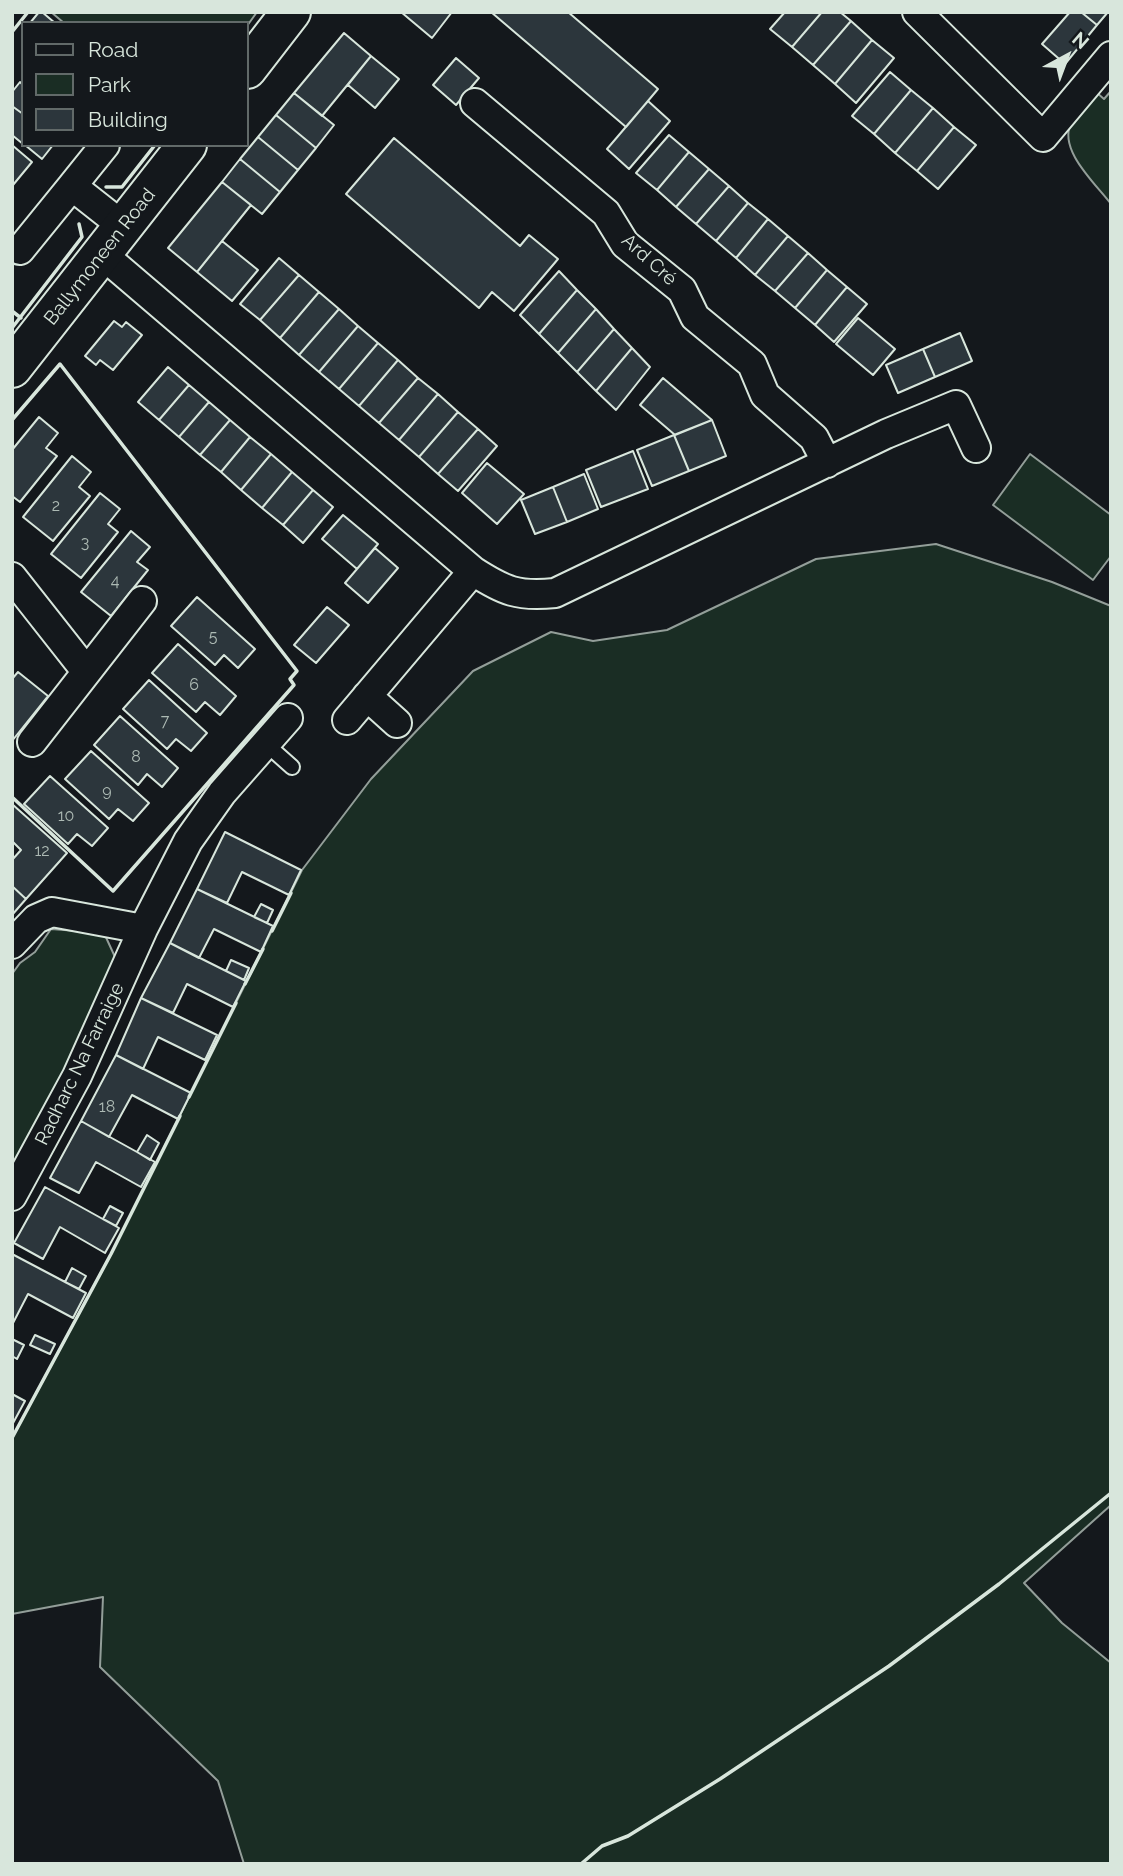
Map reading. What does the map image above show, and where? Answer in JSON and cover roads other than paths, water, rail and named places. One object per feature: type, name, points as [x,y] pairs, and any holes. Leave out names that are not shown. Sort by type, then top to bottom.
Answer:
[{"type":"street","points":[[248,68],[291,12]]},
{"type":"street","points":[[918,12],[1044,137],[1111,56]]},
{"type":"street","name":"Ard Cré","points":[[475,103],[606,213],[625,244],[682,290],[695,317],[752,364],[765,395],[814,438],[827,463]]},
{"type":"street","points":[[20,250],[103,147]]},
{"type":"street","name":"Ballymoneen Road","points":[[12,368],[185,147]]},
{"type":"street","points":[[72,186],[114,241],[473,571],[509,592],[528,596],[555,593],[886,434],[956,405],[976,448]]},
{"type":"street","points":[[347,720],[473,571]]},
{"type":"street","points":[[12,577],[86,671]]},
{"type":"street","points":[[32,742],[142,601]]},
{"type":"street","points":[[367,696],[397,723]]},
{"type":"street","name":"Radharc Na Farraige","points":[[12,1196],[77,1076],[143,929],[197,827],[288,718]]},
{"type":"street","points":[[12,944],[36,919],[52,912],[143,929]]},
{"type":"lane","points":[[265,743],[292,766]]}]
